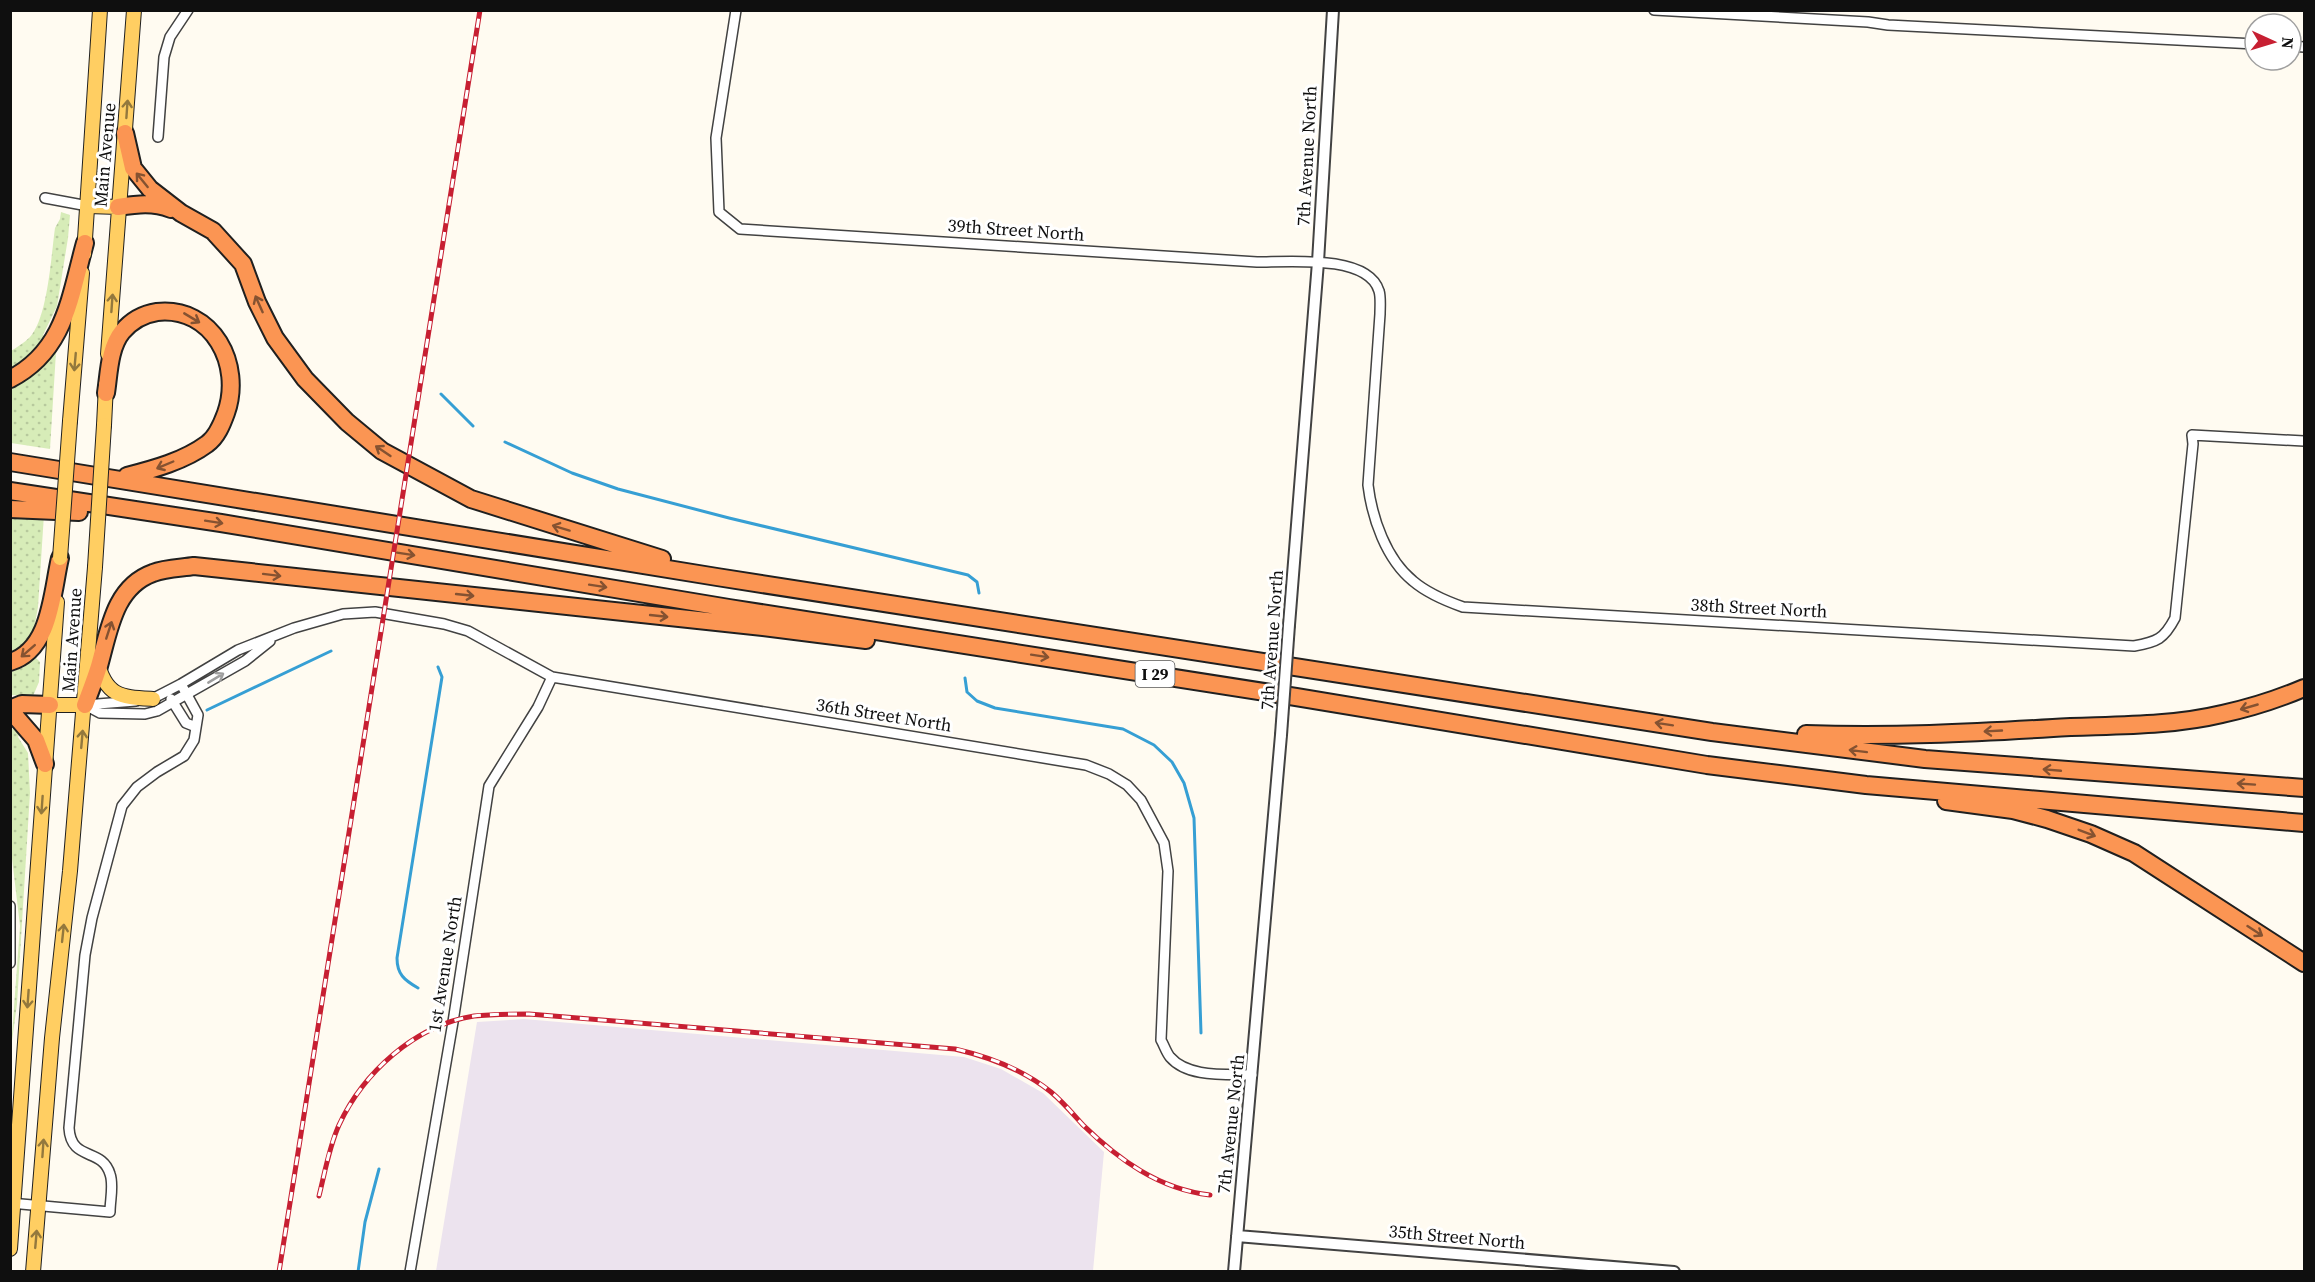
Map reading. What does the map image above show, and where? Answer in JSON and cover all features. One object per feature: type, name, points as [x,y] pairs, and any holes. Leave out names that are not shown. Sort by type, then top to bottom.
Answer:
[{"type":"highway","points":[[125,133],[133,168],[150,189],[181,213]]},
{"type":"highway","points":[[118,207],[142,203],[158,204],[181,213],[213,231],[243,264],[257,302],[275,338],[305,379],[347,422],[382,451],[471,499],[717,577]]},
{"type":"highway","points":[[10,379],[34,363],[57,336],[69,303],[85,243]]},
{"type":"highway","points":[[106,393],[112,351],[121,333],[135,320],[152,313],[169,311],[186,313],[213,334],[224,351],[230,367],[231,401],[217,434],[208,443],[159,468],[118,478]]},
{"type":"highway","name":"I 29","points":[[10,462],[717,577],[1712,732],[1925,759],[2304,788]]},
{"type":"highway","name":"I 29","points":[[10,491],[1296,696],[1707,765],[1866,785],[2304,823]]},
{"type":"highway","points":[[10,509],[182,517]]},
{"type":"highway","points":[[10,663],[32,650],[39,639],[48,616],[60,558]]},
{"type":"highway","points":[[85,705],[121,597],[132,585],[153,573],[194,566],[763,627],[901,645],[1009,651]]},
{"type":"highway","points":[[1712,732],[1874,736],[2162,722],[2220,715],[2281,698],[2304,688]]},
{"type":"highway","points":[[45,764],[36,741],[10,709],[22,704],[50,705]]},
{"type":"highway","points":[[1866,785],[1932,799],[2013,810],[2091,834],[2134,853],[2304,963]]},
{"type":"main road","name":"Main Avenue","points":[[10,1249],[70,421],[88,206],[100,10]]},
{"type":"main road","name":"Main Avenue","points":[[33,1272],[52,1038],[85,705],[118,207],[134,10]]},
{"type":"main road","points":[[88,206],[118,207]]},
{"type":"main road","points":[[90,633],[99,668],[108,686],[120,697],[153,699]]},
{"type":"main road","points":[[50,705],[85,705]]},
{"type":"street","points":[[158,137],[164,57],[170,38],[188,10]]},
{"type":"street","name":"39th Street North","points":[[736,10],[716,138],[719,212],[740,229],[1257,262],[1317,262]]},
{"type":"street","name":"7th Avenue North","points":[[1234,1272],[1281,735],[1317,262],[1333,10]]},
{"type":"street","points":[[1654,10],[1868,22],[1888,26],[2243,43]]},
{"type":"street","points":[[45,198],[88,206]]},
{"type":"street","name":"38th Street North","points":[[1317,262],[1351,267],[1370,278],[1379,290],[1380,314],[1368,485],[1371,506],[1381,533],[1394,559],[1413,581],[1443,599],[1463,607],[2134,646],[2151,643],[2166,635],[2175,618],[2193,444],[2192,435],[2304,441]]},
{"type":"street","name":"36th Street North","points":[[85,705],[153,699],[238,650],[315,621],[343,614],[375,612],[444,624],[468,631],[552,677],[1076,763],[1109,774],[1128,785],[1141,800],[1164,843],[1168,872],[1161,1040],[1170,1056],[1183,1068],[1211,1073],[1252,1075]]},
{"type":"street","name":"36th Street North","points":[[85,705],[100,713],[145,714],[157,711],[245,661],[278,635]]},
{"type":"street","name":"1st Avenue North","points":[[410,1272],[453,1022],[489,786],[538,707],[552,677]]},
{"type":"street","points":[[12,1203],[110,1212],[112,1185],[110,1173],[105,1164],[96,1157],[77,1149],[69,1140],[85,955],[92,918],[122,806],[137,787],[184,756],[194,740],[198,715],[181,684]]},
{"type":"street","points":[[166,692],[186,723],[196,727]]},
{"type":"street","points":[[10,906],[10,963]]},
{"type":"street","name":"35th Street North","points":[[1237,1236],[1674,1272]]},
{"type":"shaded area","points":[[524,1019],[964,1057],[1001,1069],[1043,1093],[1104,1152],[1093,1271],[436,1271],[477,1022]]},
{"type":"green space","points":[[61,212],[70,215],[68,238],[57,306],[43,335],[47,338],[38,351],[11,370],[11,351],[30,337],[41,315],[48,286],[55,228]]},
{"type":"green space","points":[[54,351],[56,352],[50,449],[11,443],[10,384]]},
{"type":"green space","points":[[11,513],[44,514],[38,607],[34,629],[23,644],[26,648],[11,657]]},
{"type":"green space","points":[[36,658],[40,662],[39,682],[33,696],[11,695],[11,672],[24,667]]},
{"type":"green space","points":[[11,728],[20,733],[18,737],[28,753],[30,793],[17,1004],[11,1048],[20,926],[11,850]]},
{"type":"waterway","points":[[441,394],[473,426]]},
{"type":"waterway","points":[[505,442],[572,473],[618,489],[968,575],[977,582],[979,593]]},
{"type":"waterway","points":[[207,710],[331,651]]},
{"type":"waterway","points":[[418,988],[402,976],[397,958],[442,677],[438,667]]},
{"type":"waterway","points":[[965,678],[967,692],[977,701],[995,708],[1123,729],[1154,745],[1172,762],[1184,783],[1194,818],[1201,1033]]},
{"type":"waterway","points":[[358,1272],[365,1222],[379,1169]]},
{"type":"railway","points":[[279,1272],[480,10]]},
{"type":"railway","points":[[319,1196],[339,1125],[362,1087],[377,1070],[393,1054],[431,1030],[452,1021],[495,1014],[529,1014],[955,1049],[968,1052],[1005,1065],[1040,1084],[1060,1100],[1097,1138],[1141,1171],[1191,1192],[1210,1195]]}]
